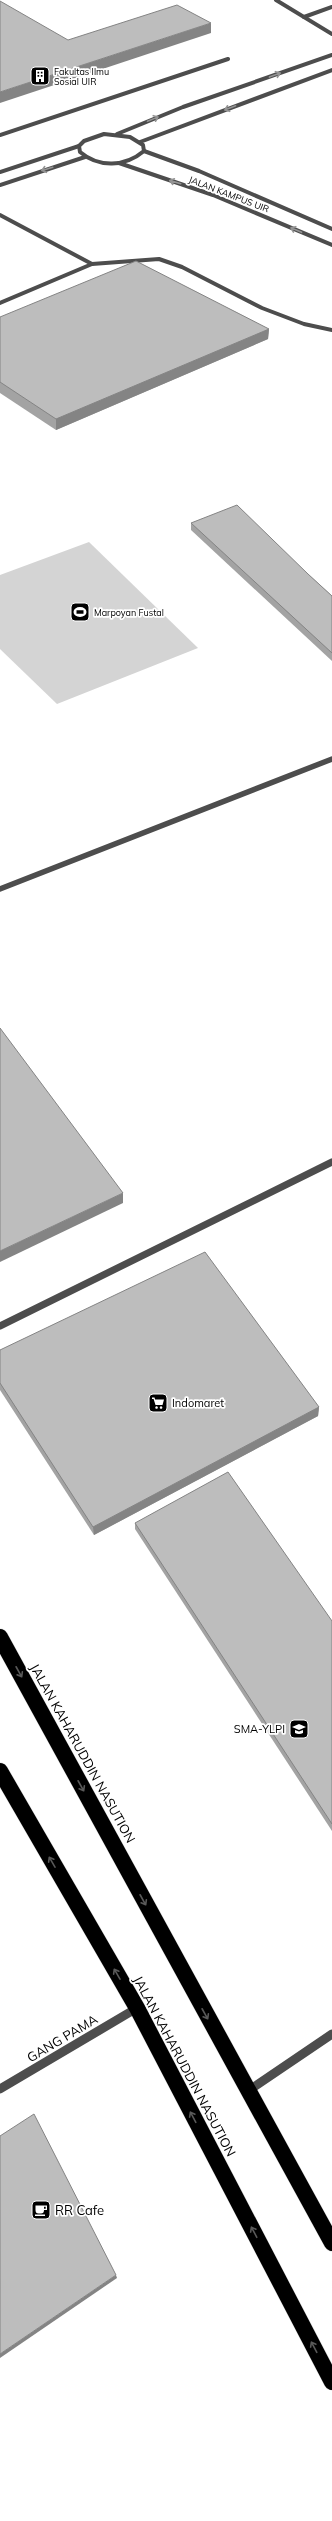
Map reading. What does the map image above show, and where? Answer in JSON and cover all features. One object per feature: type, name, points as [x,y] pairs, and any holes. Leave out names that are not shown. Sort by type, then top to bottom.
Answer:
[{"type":"highway","name":"JALAN KAHARUDDIN NASUTION","points":[[0,1637],[247,2091],[332,2243]]},
{"type":"highway","name":"JALAN KAHARUDDIN NASUTION","points":[[0,1771],[137,2008],[332,2382]]},
{"type":"street","points":[[276,0],[332,34]]},
{"type":"street","points":[[304,16],[332,6]]},
{"type":"street","points":[[117,134],[184,107],[332,55]]},
{"type":"street","points":[[0,135],[228,59]]},
{"type":"street","points":[[140,142],[332,70]]},
{"type":"street","points":[[0,172],[79,146],[93,136],[117,134],[129,136],[140,142],[144,151],[130,160],[119,163]]},
{"type":"street","points":[[0,185],[85,157],[80,152],[79,146]]},
{"type":"street","name":"JALAN KAMPUS UIR","points":[[144,151],[198,171],[332,229]]},
{"type":"street","name":"JALAN KAMPUS UIR","points":[[85,157],[106,163],[119,163],[213,195],[332,245]]},
{"type":"street","points":[[0,214],[92,264]]},
{"type":"street","points":[[0,303],[92,264],[159,258],[169,261],[262,308],[304,324],[332,330]]},
{"type":"street","points":[[0,889],[332,759]]},
{"type":"street","points":[[0,1326],[332,1162]]},
{"type":"street","name":"GANG PAMA","points":[[0,2089],[137,2008]]},
{"type":"street","points":[[247,2091],[332,2034]]},
{"type":"shaded area","name":"Marpoyan Fustal","points":[[89,542],[198,648],[57,704],[0,649],[0,575]]},
{"type":"building","name":"Fakultas Ilmu Sosial UIR","points":[[0,1],[68,40],[177,5],[211,23],[0,92]]},
{"type":"building","points":[[136,261],[269,329],[56,419],[0,382],[0,317]]},
{"type":"building","points":[[237,505],[332,596],[332,653],[191,523]]},
{"type":"building","points":[[0,1028],[123,1193],[0,1251]]},
{"type":"building","name":"Indomaret","points":[[205,1252],[319,1407],[93,1527],[0,1383],[0,1350]]},
{"type":"building","name":"SMA-YLPI","points":[[228,1472],[332,1621],[332,1824],[135,1523]]},
{"type":"building","name":"RR Cafe","points":[[34,2114],[116,2275],[0,2354],[0,2136]]},
{"type":"place","name":"Fakultas Ilmu Sosial UIR","points":[[40,76]]},
{"type":"place","name":"Marpoyan Fustal","points":[[80,612]]},
{"type":"place","name":"Indomaret","points":[[158,1403]]},
{"type":"place","name":"SMA-YLPI","points":[[299,1729]]},
{"type":"place","name":"RR Cafe","points":[[41,2210]]}]
